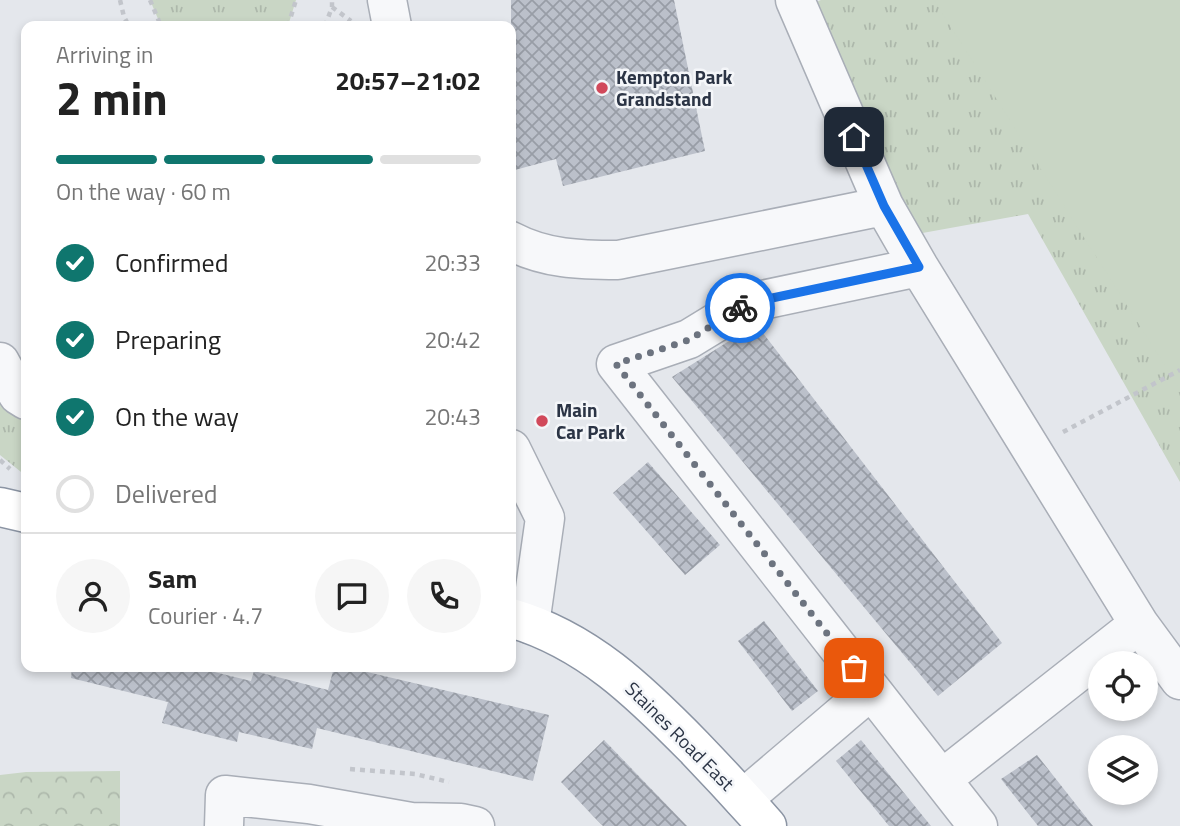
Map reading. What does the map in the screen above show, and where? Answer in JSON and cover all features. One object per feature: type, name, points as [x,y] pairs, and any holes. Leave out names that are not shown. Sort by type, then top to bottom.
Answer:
[{"type":"highway","points":[[0,507],[21,512]]},
{"type":"highway","name":"Staines Road East","points":[[521,621],[567,641],[645,696],[755,812]]},
{"type":"street","points":[[387,0],[391,21]]},
{"type":"street","points":[[795,0],[884,206],[1139,624],[1180,680]]},
{"type":"street","points":[[516,244],[529,250],[575,260],[618,260],[884,206]]},
{"type":"street","points":[[919,267],[748,303],[689,340],[616,364],[978,826]]},
{"type":"street","points":[[0,362],[21,397]]},
{"type":"street","points":[[516,459],[545,518],[521,621]]},
{"type":"street","points":[[942,779],[1139,624]]},
{"type":"street","points":[[755,812],[871,690]]},
{"type":"street","points":[[225,826],[225,795],[309,804],[363,821],[475,826]]},
{"type":"path","points":[[120,0],[126,21]]},
{"type":"path","points":[[150,0],[159,21]]},
{"type":"path","points":[[290,21],[296,0]]},
{"type":"path","points":[[327,21],[332,0]]},
{"type":"path","points":[[332,7],[350,21]]},
{"type":"path","points":[[1031,449],[1180,370]]},
{"type":"green space","points":[[150,0],[296,0],[290,21],[159,21]]},
{"type":"green space","points":[[821,0],[1180,0],[1180,482],[1028,214],[917,234],[813,3]]},
{"type":"green space","points":[[934,0],[1180,0],[1180,390],[1171,375]]},
{"type":"green space","points":[[0,361],[21,392],[21,472],[0,455]]},
{"type":"green space","points":[[120,771],[120,826],[0,826],[0,775],[26,772]]},
{"type":"building","name":"Kempton Park Grandstand","points":[[511,0],[674,0],[705,151],[563,186],[556,159],[516,170],[516,21],[511,21]]},
{"type":"building","points":[[756,324],[1002,643],[938,696],[672,377]]},
{"type":"building","points":[[648,462],[720,545],[685,575],[613,493]]},
{"type":"building","points":[[764,621],[818,691],[792,711],[738,641]]},
{"type":"building","points":[[72,672],[214,672],[251,681],[254,672],[258,672],[328,690],[333,672],[367,672],[549,715],[533,781],[317,728],[312,749],[239,732],[237,742],[162,723],[168,702],[71,678]]},
{"type":"building","points":[[604,740],[687,826],[603,826],[594,817],[561,782]]},
{"type":"building","points":[[861,740],[931,826],[889,826],[836,761]]},
{"type":"building","points":[[1037,755],[1093,826],[1038,826],[1001,779]]},
{"type":"way so far","points":[[740,308],[689,340],[616,364],[854,668]]},
{"type":"place","name":"Kempton Park Grandstand","points":[[602,88]]},
{"type":"place","name":"Main Car Park","points":[[542,421]]},
{"type":"route","points":[[740,308],[748,303],[919,267],[884,206],[854,137]]}]
